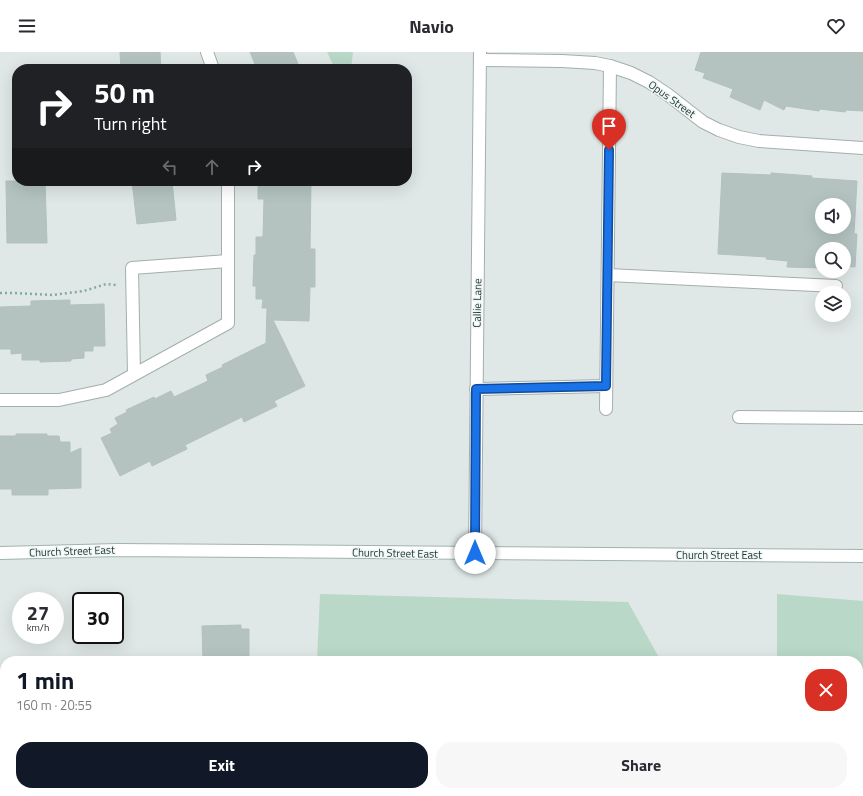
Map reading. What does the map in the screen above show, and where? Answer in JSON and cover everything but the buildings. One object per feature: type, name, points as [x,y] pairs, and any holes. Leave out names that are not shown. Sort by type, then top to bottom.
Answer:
[{"type":"street","points":[[207,52],[211,64]]},
{"type":"street","name":"Opus Street","points":[[480,56],[595,62],[631,73],[649,82],[703,122],[719,130],[739,137],[759,141],[863,148]]},
{"type":"street","name":"Callie Lane","points":[[475,553],[480,56]]},
{"type":"street","points":[[606,409],[610,66]]},
{"type":"street","points":[[0,400],[59,400],[106,390],[228,323],[228,186]]},
{"type":"street","points":[[134,374],[132,268],[228,261]]},
{"type":"street","points":[[608,275],[836,286]]},
{"type":"street","points":[[476,389],[606,386]]},
{"type":"street","points":[[738,417],[863,418]]},
{"type":"street","name":"Church Street East","points":[[0,553],[118,550],[863,556]]},
{"type":"path","points":[[0,293],[53,295],[84,290],[106,284],[133,285]]},
{"type":"green space","points":[[327,52],[353,52],[352,64],[333,64]]},
{"type":"green space","points":[[320,594],[628,602],[658,656],[317,656]]},
{"type":"green space","points":[[777,594],[863,601],[863,656],[777,656]]},
{"type":"route","points":[[475,553],[476,389],[606,386],[609,150]]}]
